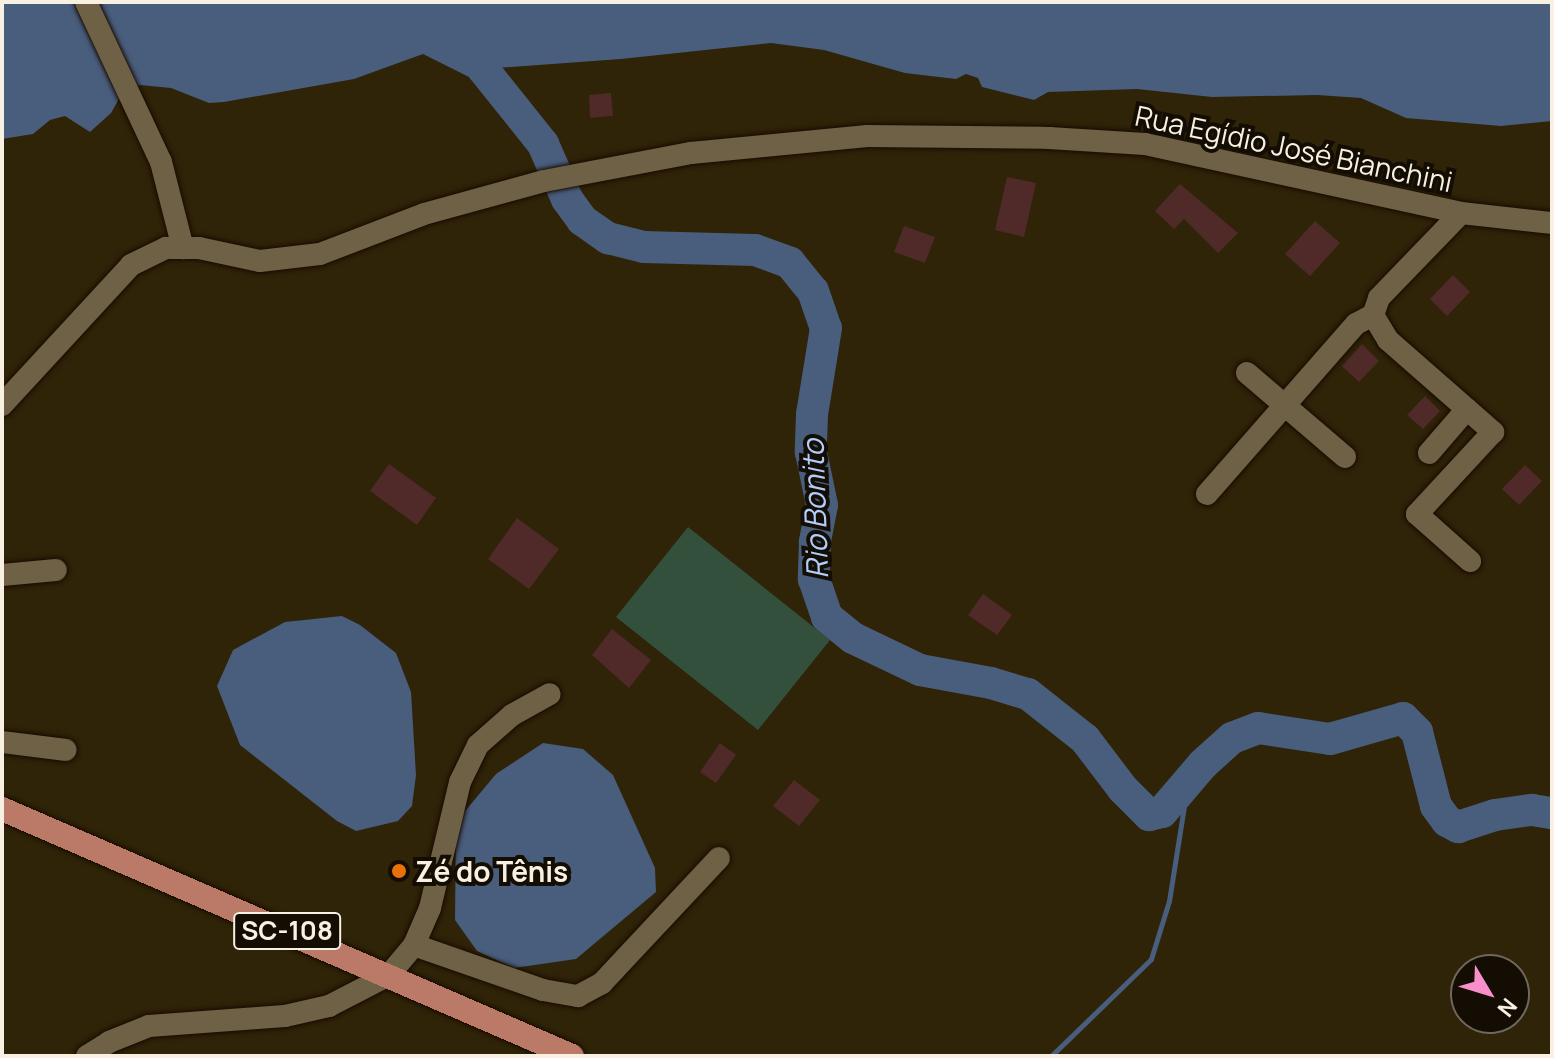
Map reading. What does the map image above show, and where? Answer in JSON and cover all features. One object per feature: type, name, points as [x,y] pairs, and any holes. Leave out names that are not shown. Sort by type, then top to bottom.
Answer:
[{"type":"main road","name":"SC-108","points":[[2,809],[389,975],[559,1053]]},
{"type":"street","points":[[86,2],[161,162],[183,248]]},
{"type":"street","name":"Rua Egídio José Bianchini","points":[[2,405],[131,265],[166,248],[199,248],[260,261],[320,254],[424,214],[544,181],[691,153],[867,136],[1049,138],[1145,144],[1461,213],[1552,223]]},
{"type":"street","points":[[1207,494],[1356,324],[1373,315],[1379,298],[1461,213]]},
{"type":"street","points":[[1373,315],[1388,340],[1493,432],[1417,514],[1470,561]]},
{"type":"street","points":[[1247,373],[1345,457]]},
{"type":"street","points":[[1429,453],[1467,409]]},
{"type":"street","points":[[2,575],[56,570]]},
{"type":"street","points":[[87,1056],[109,1042],[149,1026],[285,1016],[329,1006],[389,975],[414,945],[430,908],[460,782],[478,745],[512,715],[550,694]]},
{"type":"street","points":[[2,742],[66,750]]},
{"type":"street","points":[[414,945],[543,990],[578,996],[602,983],[719,858]]},
{"type":"green space","points":[[688,527],[830,640],[758,730],[616,617]]},
{"type":"water","points":[[2,2],[1552,2],[1552,121],[1501,126],[1406,118],[1361,98],[1317,95],[1212,97],[1137,89],[1048,92],[1034,100],[982,87],[978,78],[966,74],[956,79],[905,73],[824,50],[771,43],[621,59],[484,69],[469,77],[423,54],[354,79],[209,103],[171,88],[140,85],[123,92],[111,113],[90,132],[65,116],[50,120],[33,134],[2,139]]},
{"type":"water","points":[[342,616],[360,625],[396,653],[411,692],[416,775],[412,806],[398,821],[356,831],[337,821],[240,745],[217,686],[233,650],[285,622]]},
{"type":"water","points":[[543,743],[583,749],[613,775],[655,868],[656,892],[576,959],[514,968],[477,951],[455,920],[456,822],[496,774]]},
{"type":"building","points":[[611,93],[613,116],[590,118],[589,95]]},
{"type":"building","points":[[1007,177],[1036,183],[1024,237],[995,230]]},
{"type":"building","points":[[1180,184],[1238,233],[1218,253],[1184,219],[1174,229],[1155,211]]},
{"type":"building","points":[[1315,221],[1340,243],[1310,276],[1285,254]]},
{"type":"building","points":[[904,226],[935,237],[925,263],[894,252]]},
{"type":"building","points":[[1453,275],[1470,292],[1447,316],[1430,299]]},
{"type":"building","points":[[1362,344],[1379,361],[1359,382],[1342,366]]},
{"type":"building","points":[[1425,396],[1440,411],[1423,429],[1407,415]]},
{"type":"building","points":[[389,464],[436,498],[417,525],[370,491]]},
{"type":"building","points":[[1525,465],[1542,481],[1519,505],[1502,489]]},
{"type":"building","points":[[517,518],[559,549],[529,589],[488,559]]},
{"type":"building","points":[[983,594],[1012,615],[997,635],[968,615]]},
{"type":"building","points":[[612,629],[651,660],[629,688],[592,655]]},
{"type":"building","points":[[720,743],[736,755],[716,783],[700,772]]},
{"type":"building","points":[[794,780],[820,800],[799,826],[773,806]]},
{"type":"waterway","name":"Rio Bonito","points":[[459,2],[483,69],[543,144],[567,199],[582,220],[608,238],[644,247],[755,250],[790,263],[813,291],[826,328],[812,414],[811,452],[822,505],[815,542],[814,579],[827,617],[853,638],[920,670],[991,683],[1028,694],[1085,739],[1123,789],[1149,815],[1162,812],[1203,764],[1232,738],[1258,728],[1330,739],[1403,718],[1417,732],[1436,806],[1447,821],[1458,827],[1495,815],[1532,810],[1552,813]]},
{"type":"waterway","points":[[1051,1056],[1151,959],[1169,901],[1184,806],[1178,793]]},
{"type":"place","name":"Zé do Tênis","points":[[399,871]]}]
